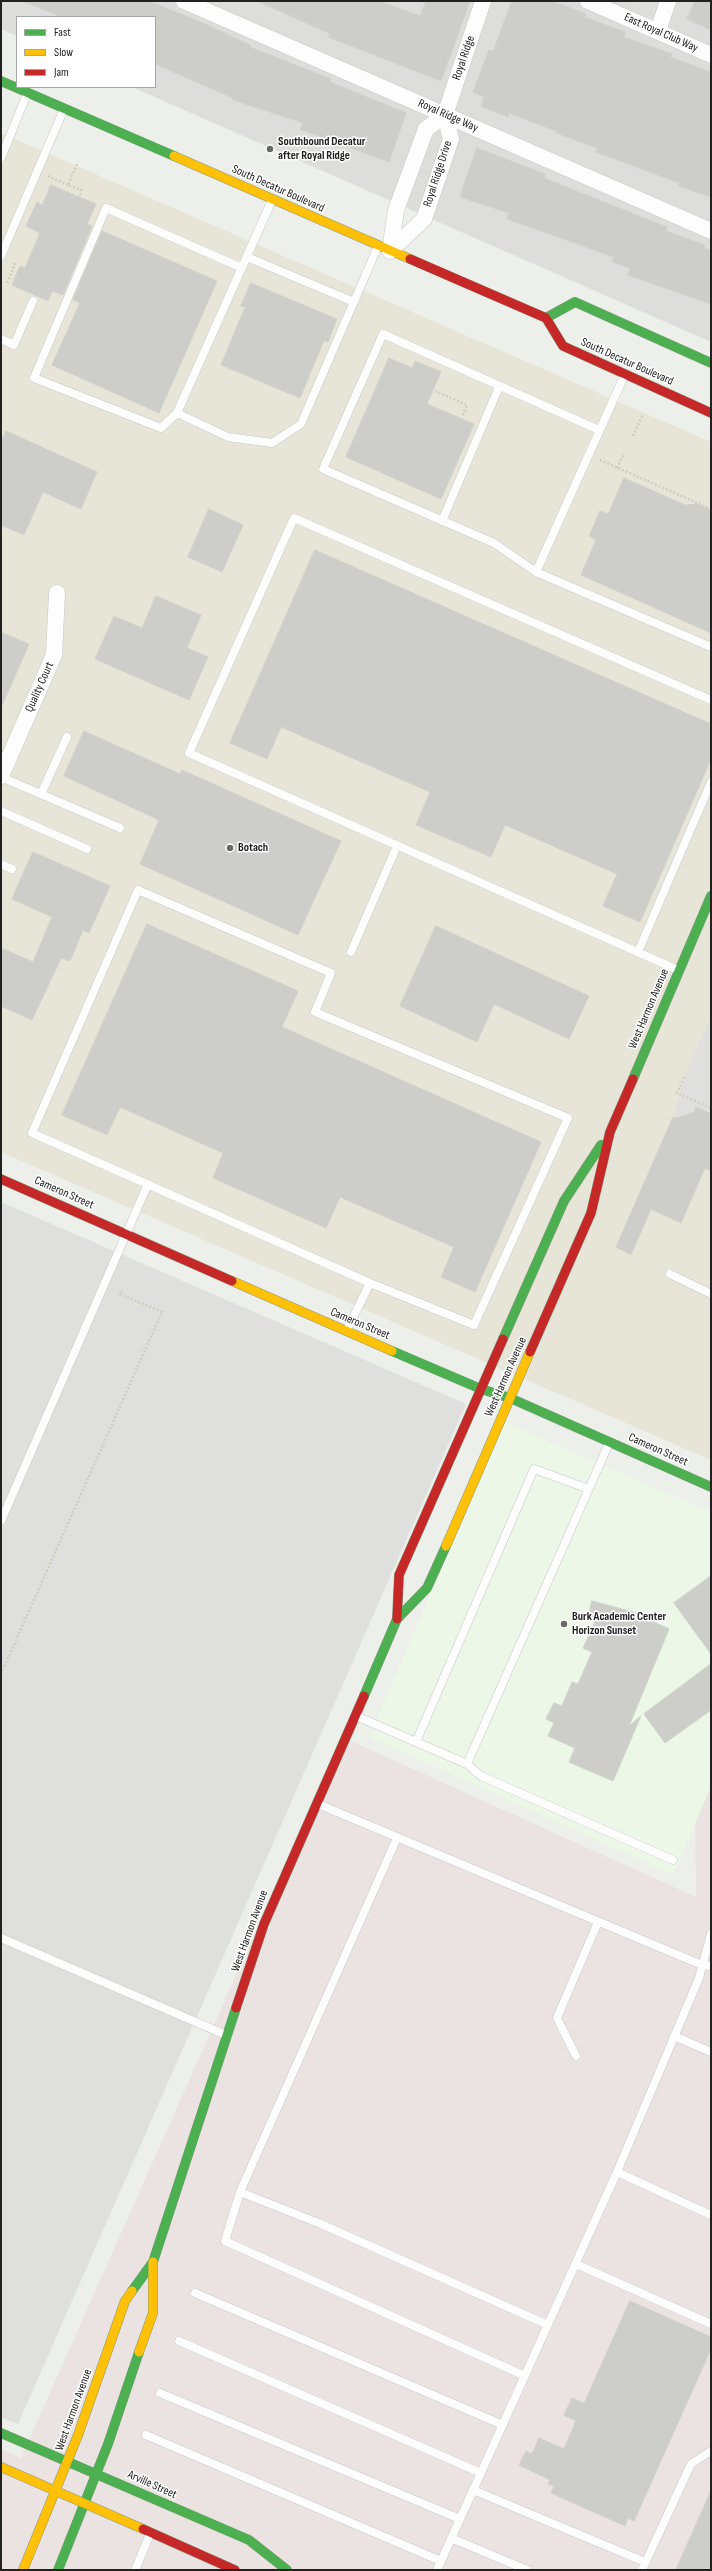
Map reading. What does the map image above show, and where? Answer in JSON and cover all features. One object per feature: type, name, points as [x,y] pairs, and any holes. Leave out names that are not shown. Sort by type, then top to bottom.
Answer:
[{"type":"main road","name":"South Decatur Boulevard","points":[[1,81],[16,88]]},
{"type":"main road","name":"South Decatur Boulevard","points":[[17,88],[546,318],[563,346],[711,413]]},
{"type":"main road","points":[[546,318],[575,302],[711,363]]},
{"type":"main road","name":"West Harmon Avenue","points":[[23,2570],[68,2461],[125,2301],[152,2262],[264,1924],[315,1803],[397,1619],[427,1588],[591,1213],[610,1132],[711,896]]},
{"type":"main road","name":"West Harmon Avenue","points":[[397,1619],[399,1575],[564,1201],[610,1132]]},
{"type":"main road","name":"Cameron Street","points":[[1,1179],[347,1331],[481,1389],[510,1398],[711,1487]]},
{"type":"main road","name":"West Harmon Avenue","points":[[58,2570],[97,2473],[153,2313],[152,2262]]},
{"type":"main road","name":"Arville Street","points":[[1,2433],[97,2473],[249,2540],[287,2570]]},
{"type":"main road","points":[[1,2467],[235,2570]]},
{"type":"street","name":"Royal Ridge Way","points":[[184,1],[711,231]]},
{"type":"street","name":"Royal Ridge","points":[[445,115],[483,1]]},
{"type":"street","name":"East Royal Club Way","points":[[588,1],[711,54]]},
{"type":"street","points":[[658,31],[668,1]]},
{"type":"street","name":"Royal Ridge Drive","points":[[445,115],[451,139],[424,219],[384,248],[396,210],[426,129],[445,115]]},
{"type":"street","name":"Quality Court","points":[[1,777],[54,655],[57,593]]},
{"type":"lane","points":[[1,158],[28,93]]},
{"type":"lane","points":[[1,256],[64,109]]},
{"type":"lane","points":[[242,268],[106,208],[34,378],[161,428],[177,413],[247,257],[272,199]]},
{"type":"lane","points":[[177,413],[228,437],[272,443],[301,424],[354,302],[384,248]]},
{"type":"lane","points":[[247,257],[354,302]]},
{"type":"lane","points":[[1,340],[14,345],[33,301]]},
{"type":"lane","points":[[599,430],[499,387],[383,334],[323,469],[494,543],[536,572],[711,646]]},
{"type":"lane","points":[[536,572],[625,374]]},
{"type":"lane","points":[[442,521],[499,387]]},
{"type":"lane","points":[[679,970],[188,753],[294,518],[711,700]]},
{"type":"lane","points":[[41,794],[67,737]]},
{"type":"lane","points":[[1,777],[120,828]]},
{"type":"lane","points":[[638,952],[711,782]]},
{"type":"lane","points":[[1,811],[87,849]]},
{"type":"lane","points":[[351,952],[397,846]]},
{"type":"lane","points":[[1,864],[12,869]]},
{"type":"lane","points":[[138,890],[331,973],[315,1012],[568,1118],[474,1325],[370,1283],[32,1132],[138,890]]},
{"type":"lane","points":[[1,1521],[148,1184]]},
{"type":"lane","points":[[670,1274],[711,1294]]},
{"type":"lane","points":[[347,1331],[370,1283]]},
{"type":"lane","points":[[467,1764],[610,1442]]},
{"type":"lane","points":[[416,1742],[534,1469],[589,1489]]},
{"type":"lane","points":[[354,1715],[467,1764],[481,1776],[673,1860]]},
{"type":"lane","points":[[315,1803],[702,1965],[711,1966]]},
{"type":"lane","points":[[397,1838],[240,2192],[225,2241],[525,2376]]},
{"type":"lane","points":[[576,2056],[557,2018],[598,1922]]},
{"type":"lane","points":[[146,2434],[439,2567],[480,2473],[617,2172],[674,2036],[702,1965],[711,1934]]},
{"type":"lane","points":[[1,1938],[226,2036]]},
{"type":"lane","points":[[674,2036],[711,2052]]},
{"type":"lane","points":[[617,2172],[711,2215]]},
{"type":"lane","points":[[240,2192],[321,2224],[548,2325]]},
{"type":"lane","points":[[576,2264],[711,2324]]},
{"type":"lane","points":[[195,2293],[503,2424]]},
{"type":"lane","points":[[179,2341],[480,2473]]},
{"type":"lane","points":[[160,2393],[460,2519]]},
{"type":"lane","points":[[642,2570],[690,2464],[711,2451]]},
{"type":"lane","points":[[473,2490],[645,2562]]},
{"type":"lane","points":[[134,2570],[151,2533]]},
{"type":"lane","points":[[451,2538],[527,2570]]},
{"type":"path","points":[[77,164],[68,185],[82,190],[80,196]]},
{"type":"path","points":[[435,391],[444,393],[464,402],[467,405],[462,417]]},
{"type":"path","points":[[633,436],[643,414]]},
{"type":"path","points":[[618,468],[624,453]]},
{"type":"path","points":[[588,455],[711,509]]},
{"type":"path","points":[[684,1076],[677,1093],[711,1108]]},
{"type":"path","points":[[1,1674],[162,1312],[120,1294],[122,1291]]},
{"type":"shaded area","points":[[1,1],[711,1],[711,342],[134,88],[156,88],[156,16],[16,16],[16,36],[1,29]]},
{"type":"shaded area","points":[[1,133],[711,442],[711,1460],[1,1152]]},
{"type":"shaded area","points":[[711,1017],[711,1114],[696,1107],[694,1112],[677,1118],[673,1117],[685,1075]]},
{"type":"shaded area","points":[[1,1202],[466,1404],[18,2424],[1,2417]]},
{"type":"shaded area","name":"Burk Academic Center Horizon Sunset","points":[[504,1422],[711,1512],[711,1787],[673,1875],[369,1737]]},
{"type":"shaded area","points":[[342,1737],[696,1897],[695,1811],[711,1770],[711,2570],[1,2570],[1,2449],[21,2458]]},
{"type":"building","points":[[23,1],[149,1],[203,23],[250,45],[250,47],[331,79],[330,82],[406,113],[389,162],[300,129],[303,123],[233,100],[233,98],[156,64],[156,16],[60,16]]},
{"type":"building","points":[[257,1],[379,1],[420,16],[426,1],[470,1],[441,81],[328,37],[330,34]]},
{"type":"building","points":[[512,1],[549,1],[566,6],[586,14],[585,17],[625,32],[624,37],[672,54],[670,57],[711,72],[711,197],[678,186],[679,183],[596,152],[597,148],[556,133],[556,131],[509,113],[508,117],[481,106],[484,97],[473,92],[489,50],[493,51]]},
{"type":"building","points":[[695,1],[711,1],[711,30],[687,19]]},
{"type":"building","points":[[477,148],[545,174],[544,178],[667,227],[666,231],[705,245],[704,248],[711,250],[711,304],[628,275],[630,268],[612,262],[614,257],[507,219],[509,213],[460,197]]},
{"type":"building","points":[[51,185],[96,204],[87,224],[92,226],[63,295],[52,291],[48,301],[12,285],[20,266],[25,268],[40,233],[26,226],[37,202],[42,205]]},
{"type":"building","points":[[102,231],[217,281],[159,413],[52,365],[80,303],[73,300]]},
{"type":"building","points":[[251,283],[337,319],[328,342],[324,340],[300,398],[221,365],[245,307],[241,306]]},
{"type":"building","points":[[389,358],[412,368],[415,361],[441,372],[427,404],[474,424],[441,499],[346,457]]},
{"type":"building","points":[[6,431],[97,472],[81,509],[43,492],[24,535],[1,525],[1,443]]},
{"type":"building","points":[[624,478],[685,505],[697,504],[711,510],[711,633],[581,575],[596,540],[589,536],[600,511],[608,514]]},
{"type":"building","points":[[209,509],[243,525],[222,572],[188,557]]},
{"type":"building","points":[[315,550],[711,724],[711,759],[640,922],[603,906],[617,874],[505,825],[491,857],[416,825],[430,792],[281,727],[267,759],[230,743]]},
{"type":"building","points":[[156,596],[201,615],[187,648],[208,657],[189,700],[95,659],[114,616],[142,628]]},
{"type":"building","points":[[1,632],[29,644],[1,708]]},
{"type":"building","points":[[84,731],[180,774],[182,770],[341,841],[298,935],[140,864],[159,820],[64,776]]},
{"type":"building","points":[[33,852],[110,886],[89,933],[83,930],[70,961],[61,958],[32,1020],[1,1006],[1,948],[33,962],[52,917],[12,899]]},
{"type":"building","points":[[147,924],[298,991],[282,1027],[541,1142],[475,1292],[441,1277],[454,1247],[340,1197],[326,1228],[213,1178],[223,1153],[120,1107],[107,1135],[62,1115]]},
{"type":"building","points":[[436,926],[589,996],[569,1039],[494,1004],[477,1042],[400,1006]]},
{"type":"building","points":[[696,1107],[711,1114],[711,1171],[705,1168],[681,1223],[651,1209],[631,1255],[616,1247],[673,1117],[677,1118],[694,1112]]},
{"type":"building","points":[[711,1576],[711,1654],[674,1603]]},
{"type":"building","points":[[592,1601],[633,1612],[669,1629],[629,1726],[641,1716],[613,1781],[569,1762],[575,1748],[548,1736],[554,1723],[546,1719],[554,1703],[562,1706],[572,1682],[578,1684],[592,1652],[583,1648],[595,1622],[588,1619]]},
{"type":"building","points":[[711,1664],[711,1710],[665,1743],[644,1714]]},
{"type":"building","points":[[630,2301],[711,2337],[711,2349],[634,2521],[628,2518],[625,2526],[551,2493],[554,2486],[548,2484],[550,2480],[519,2465],[526,2451],[532,2454],[539,2438],[564,2449],[576,2421],[564,2415],[572,2398],[584,2403]]},
{"type":"building","points":[[711,2491],[711,2570],[676,2570]]},
{"type":"traffic: fast","points":[[1,81],[16,88]]},
{"type":"traffic: fast","points":[[17,88],[174,156]]},
{"type":"traffic: fast","points":[[546,318],[575,302],[711,363]]},
{"type":"traffic: fast","points":[[633,1079],[711,896]]},
{"type":"traffic: fast","points":[[503,1339],[564,1201],[601,1145]]},
{"type":"traffic: fast","points":[[392,1351],[481,1389],[510,1398],[711,1487]]},
{"type":"traffic: fast","points":[[364,1696],[397,1619],[427,1588],[446,1546]]},
{"type":"traffic: fast","points":[[132,2291],[153,2262],[236,2008]]},
{"type":"traffic: fast","points":[[58,2570],[108,2444],[139,2352]]},
{"type":"traffic: fast","points":[[1,2433],[249,2540],[287,2570]]},
{"type":"traffic: slow","points":[[174,156],[410,259]]},
{"type":"traffic: slow","points":[[232,1281],[392,1351]]},
{"type":"traffic: slow","points":[[446,1546],[530,1352]]},
{"type":"traffic: slow","points":[[139,2352],[153,2313],[153,2262]]},
{"type":"traffic: slow","points":[[23,2570],[78,2435],[125,2301],[132,2291]]},
{"type":"traffic: slow","points":[[1,2467],[143,2529]]},
{"type":"traffic: jam","points":[[410,259],[546,318],[563,346],[711,413]]},
{"type":"traffic: jam","points":[[530,1352],[591,1213],[610,1132],[633,1079]]},
{"type":"traffic: jam","points":[[1,1179],[232,1281]]},
{"type":"traffic: jam","points":[[397,1619],[399,1575],[503,1339]]},
{"type":"traffic: jam","points":[[236,2008],[264,1924],[364,1696]]},
{"type":"traffic: jam","points":[[143,2529],[235,2570]]},
{"type":"place","name":"Southbound Decatur after Royal Ridge","points":[[270,149]]},
{"type":"place","name":"Botach","points":[[230,848]]},
{"type":"place","name":"Burk Academic Center Horizon Sunset","points":[[564,1624]]}]
